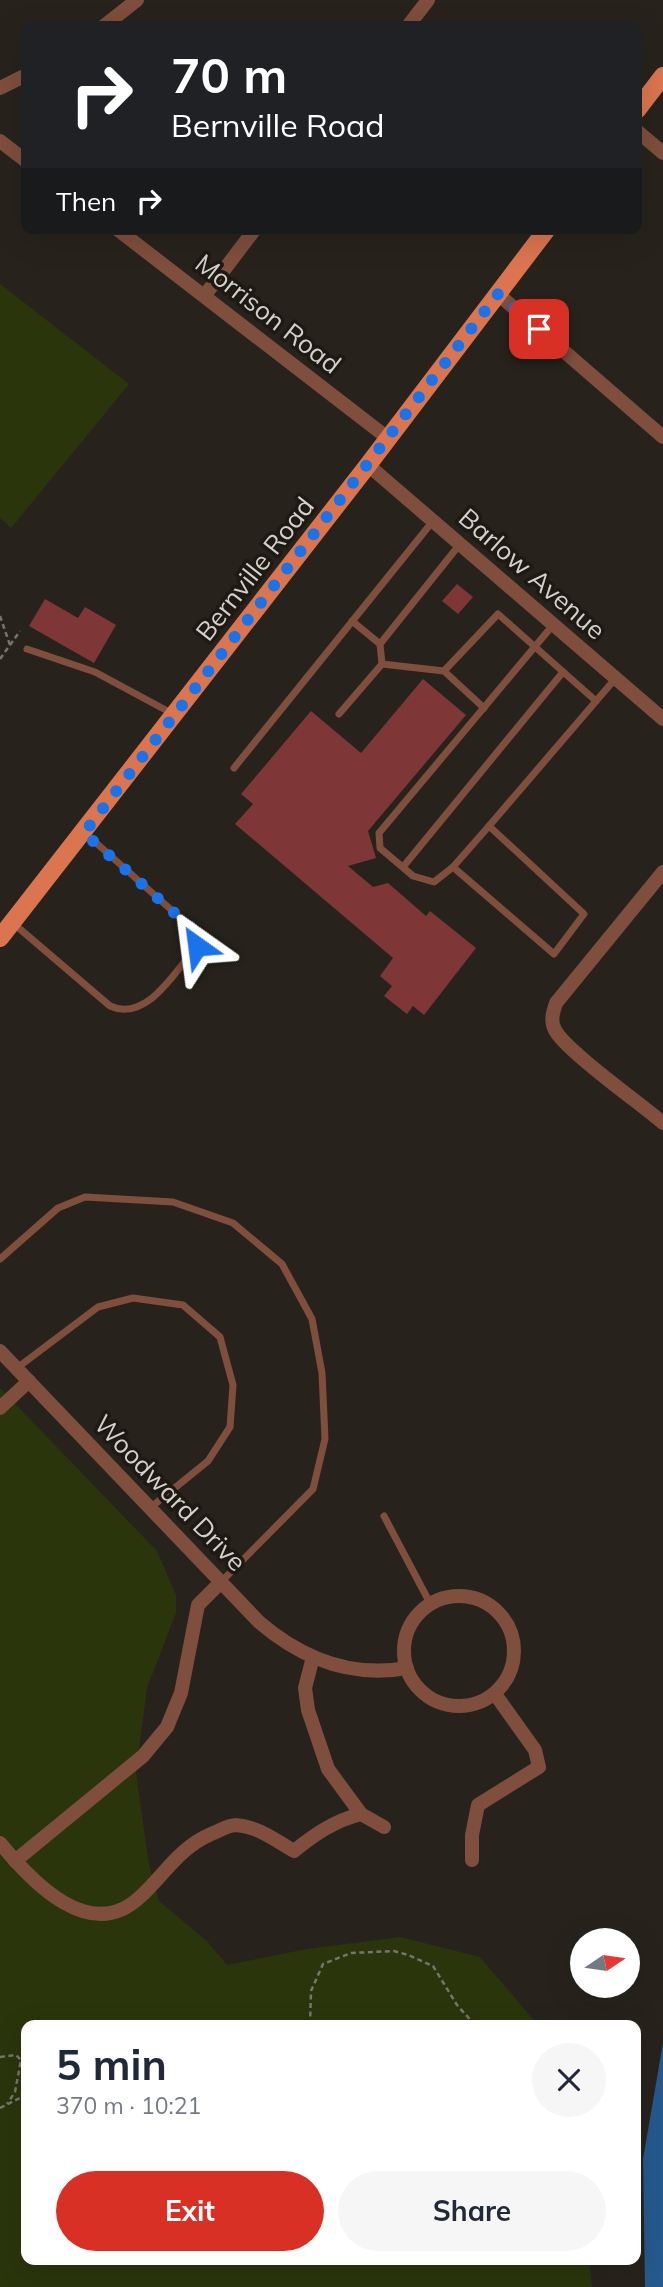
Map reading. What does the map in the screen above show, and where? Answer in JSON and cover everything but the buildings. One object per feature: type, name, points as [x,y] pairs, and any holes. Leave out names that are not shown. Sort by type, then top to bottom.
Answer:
[{"type":"main road","points":[[642,103],[663,76]]},
{"type":"main road","name":"Bernville Road","points":[[0,938],[14,924],[368,466],[542,235]]},
{"type":"street","points":[[110,21],[137,0]]},
{"type":"street","points":[[412,21],[428,0]]},
{"type":"street","points":[[0,88],[21,78]]},
{"type":"street","points":[[642,135],[663,153]]},
{"type":"street","points":[[0,141],[21,156]]},
{"type":"street","name":"Morrison Road","points":[[125,235],[388,439]]},
{"type":"street","points":[[205,295],[250,235]]},
{"type":"street","points":[[498,294],[663,437]]},
{"type":"street","name":"Barlow Avenue","points":[[368,466],[663,719]]},
{"type":"street","points":[[663,872],[556,1003],[552,1020],[555,1031],[570,1047],[663,1123]]},
{"type":"street","name":"Woodward Drive","points":[[0,1351],[221,1582],[285,1644],[313,1657],[379,1673],[407,1668]]},
{"type":"street","points":[[0,1408],[29,1381]]},
{"type":"street","points":[[15,1861],[143,1756],[167,1727],[181,1693],[198,1605],[221,1582]]},
{"type":"street","points":[[464,1596],[484,1602],[502,1615],[512,1634],[515,1656],[509,1677],[495,1694],[477,1704],[455,1707],[434,1701],[417,1688],[407,1668],[404,1647],[410,1626],[431,1605],[442,1598],[464,1596]]},
{"type":"street","points":[[313,1657],[305,1688],[307,1710],[328,1769],[361,1814],[384,1827]]},
{"type":"street","points":[[472,1860],[472,1835],[478,1805],[539,1767],[535,1750],[495,1694]]},
{"type":"street","points":[[0,1843],[43,1887],[73,1907],[93,1915],[107,1916],[121,1912],[141,1897],[192,1843],[233,1825],[257,1829],[294,1851],[316,1833],[361,1814]]},
{"type":"lane","points":[[234,768],[433,521]]},
{"type":"lane","points":[[339,714],[382,664],[380,644],[460,544]]},
{"type":"lane","points":[[443,671],[498,614],[596,701]]},
{"type":"lane","points":[[352,621],[380,644]]},
{"type":"lane","points":[[554,625],[379,833],[380,848],[413,876],[434,882],[453,867],[616,678]]},
{"type":"lane","points":[[27,649],[95,672],[175,715]]},
{"type":"lane","points":[[382,664],[443,671],[484,708]]},
{"type":"lane","points":[[403,867],[563,671]]},
{"type":"lane","points":[[453,867],[554,954],[584,914],[489,826]]},
{"type":"lane","points":[[14,924],[110,1006],[120,1011],[148,1003],[197,946],[195,931],[84,833]]},
{"type":"lane","points":[[0,1259],[58,1208],[85,1197],[173,1202],[233,1223],[282,1264],[312,1319],[322,1373],[325,1439],[313,1489],[221,1582]]},
{"type":"lane","points":[[17,1368],[98,1307],[133,1298],[183,1305],[220,1337],[233,1385],[230,1427],[208,1461],[150,1508]]},
{"type":"lane","points":[[384,1516],[431,1605]]},
{"type":"path","points":[[0,616],[10,645]]},
{"type":"path","points":[[0,659],[20,631]]},
{"type":"path","points":[[310,2020],[311,1991],[323,1964],[351,1953],[394,1951],[433,1966],[457,2005],[470,2020]]},
{"type":"path","points":[[0,2057],[16,2056],[21,2060],[15,2092],[7,2104]]},
{"type":"path","points":[[0,2108],[21,2097]]},
{"type":"green space","points":[[0,284],[129,384],[11,528],[0,518]]},
{"type":"green space","points":[[0,1388],[157,1551],[176,1595],[176,1613],[147,1688],[136,1772],[149,1865],[159,1901],[207,1941],[227,1965],[307,1949],[400,1937],[480,1957],[534,2020],[21,2020],[21,2265],[590,2265],[592,2287],[0,2287]]},
{"type":"water","points":[[663,2043],[663,2287],[645,2287],[643,2159]]},
{"type":"route","points":[[197,946],[195,931],[84,833],[498,294],[539,329]]}]
